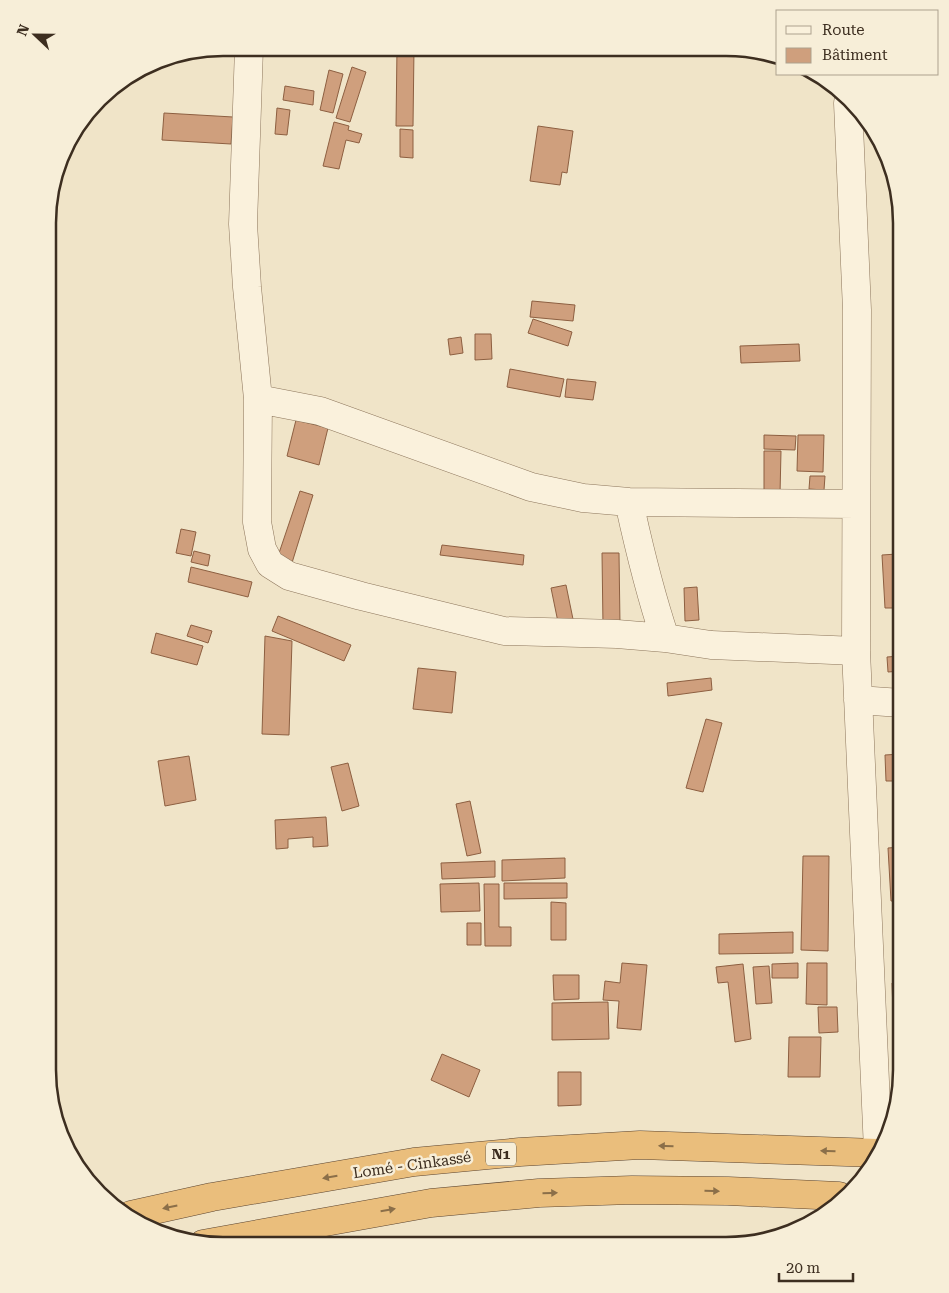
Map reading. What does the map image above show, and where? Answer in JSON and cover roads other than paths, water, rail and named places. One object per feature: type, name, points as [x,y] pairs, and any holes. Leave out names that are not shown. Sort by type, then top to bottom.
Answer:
[{"type":"highway","name":"Lomé - Cinkassé","points":[[139,1213],[212,1198],[414,1162],[520,1152],[640,1145],[871,1151]]},
{"type":"highway","points":[[242,1237],[430,1203],[539,1193],[632,1190],[728,1191],[835,1196]]},
{"type":"street","points":[[249,57],[243,224],[258,399],[257,522],[262,549],[270,564],[289,576],[361,596],[504,631],[617,634],[665,638],[711,645],[856,652]]},
{"type":"street","points":[[848,110],[857,310],[856,652],[877,1140]]},
{"type":"street","points":[[258,399],[320,410],[531,487],[583,498],[630,502],[856,504]]},
{"type":"street","points":[[630,502],[650,588],[665,638]]},
{"type":"street","points":[[858,700],[892,702]]}]
